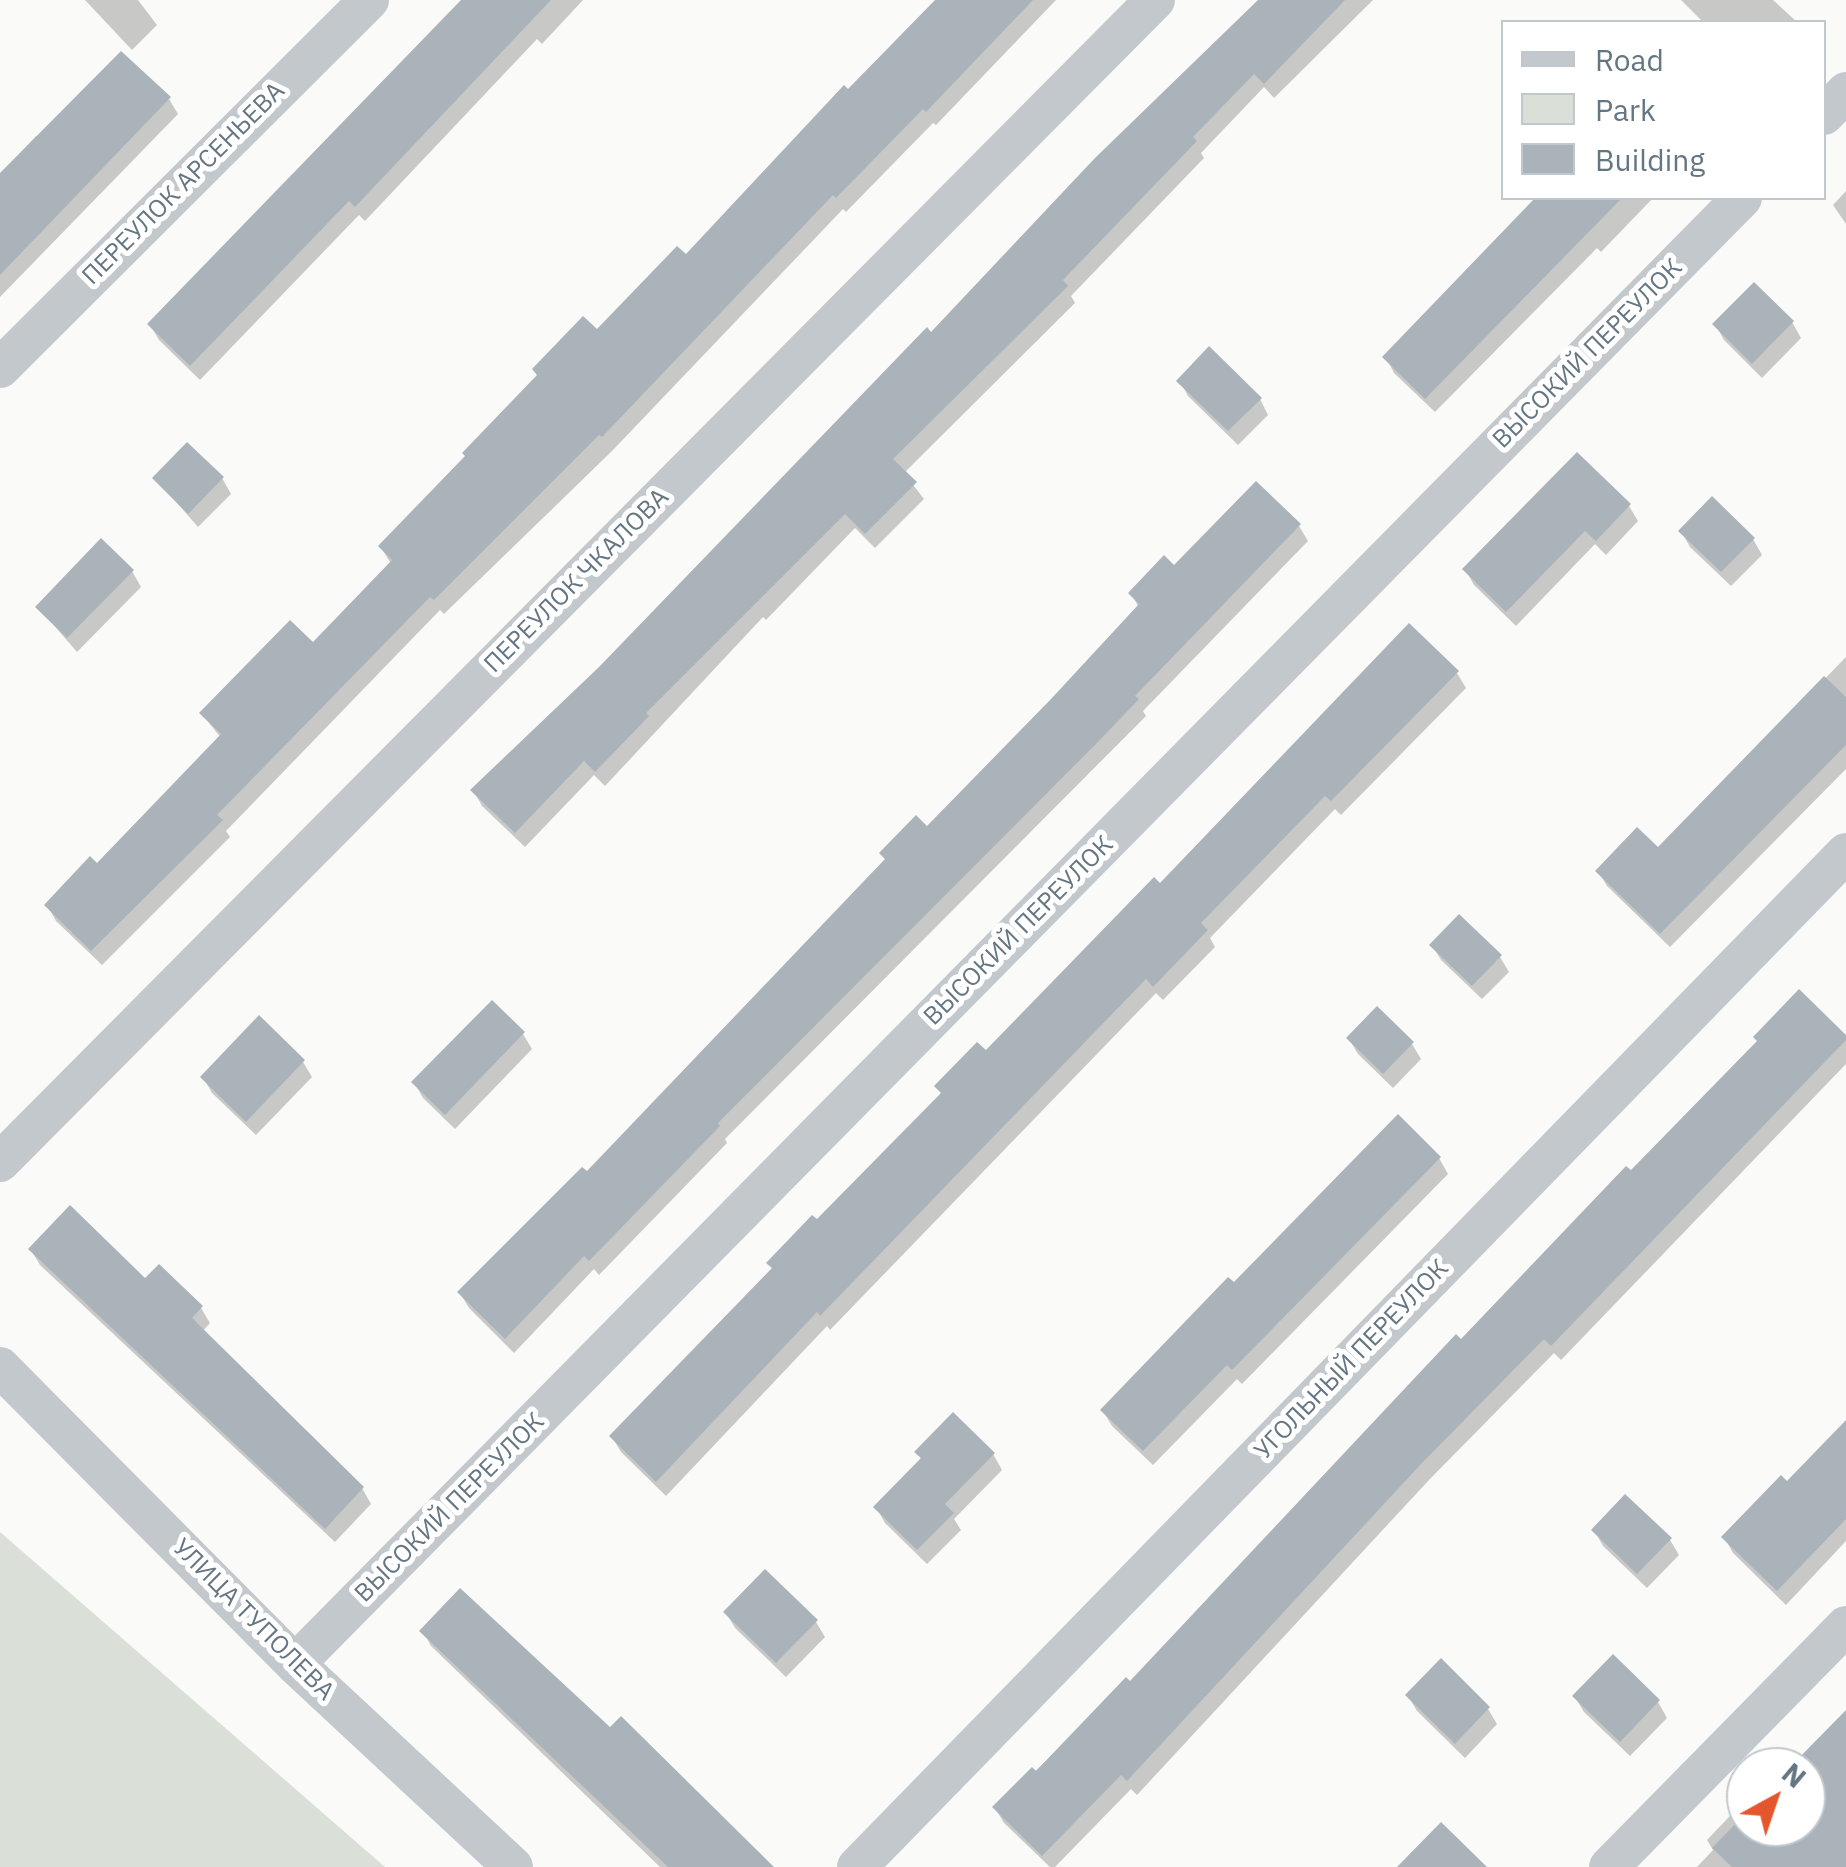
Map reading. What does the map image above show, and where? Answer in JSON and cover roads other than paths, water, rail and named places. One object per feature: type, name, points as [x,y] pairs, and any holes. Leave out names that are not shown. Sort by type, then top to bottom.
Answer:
[{"type":"street","name":"ПЕРЕУЛОК АРСЕНЬЕВА","points":[[0,368],[369,0]]},
{"type":"street","name":"ПЕРЕУЛОК ЧКАЛОВА","points":[[0,1162],[1154,0]]},
{"type":"street","points":[[1826,113],[1846,92]]},
{"type":"street","name":"ВЫСОКИЙ ПЕРЕУЛОК","points":[[295,1664],[1740,200]]},
{"type":"street","name":"УГОЛЬНЫЙ ПЕРЕУЛОК","points":[[857,1867],[1846,854]]},
{"type":"street","name":"УЛИЦА ТУПОЛЕВА","points":[[0,1368],[295,1664],[513,1867]]},
{"type":"street","points":[[1609,1867],[1846,1626]]}]
